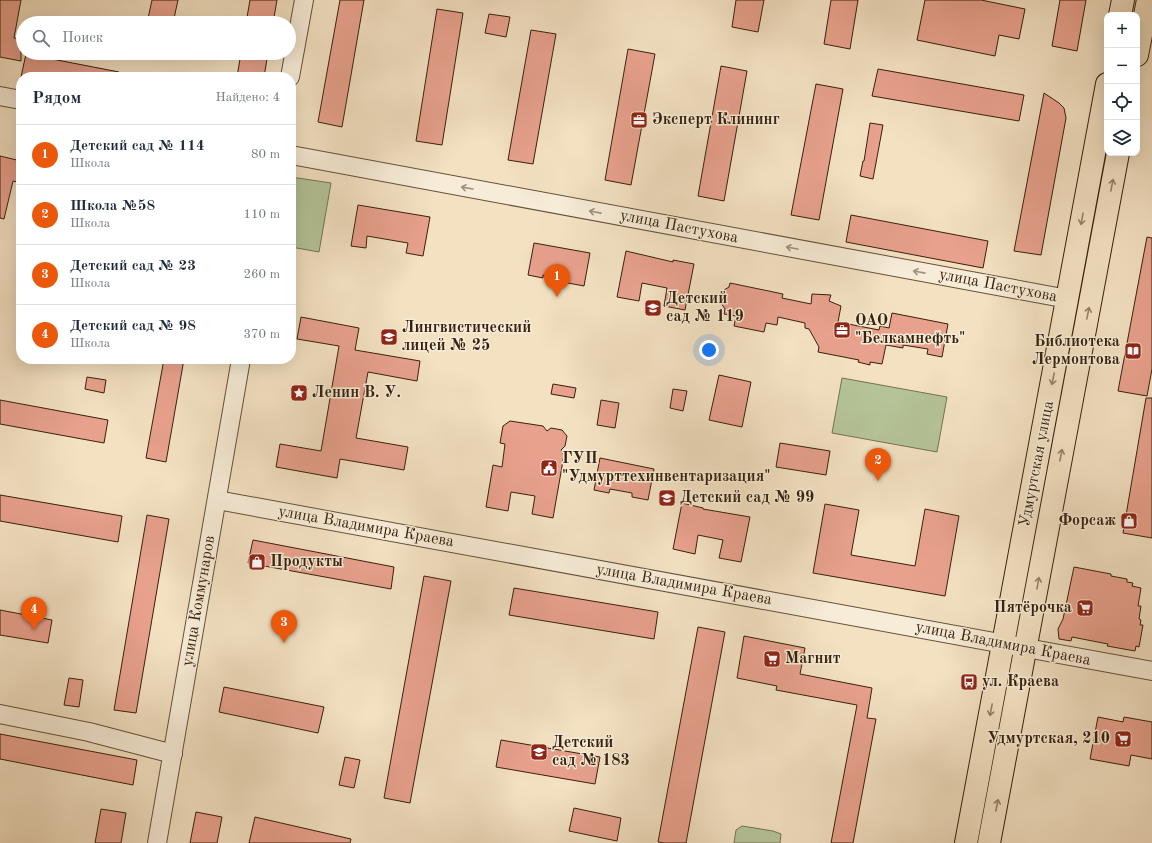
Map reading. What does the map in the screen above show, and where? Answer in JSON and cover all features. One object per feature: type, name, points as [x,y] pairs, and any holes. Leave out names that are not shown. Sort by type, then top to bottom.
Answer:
[{"type":"main road","points":[[1121,12],[1123,0]]},
{"type":"main road","points":[[1138,48],[1148,0]]},
{"type":"main road","name":"Удмуртская улица","points":[[966,843],[1104,101]]},
{"type":"main road","name":"Удмуртская улица","points":[[990,843],[1117,156]]},
{"type":"street","points":[[296,44],[304,0]]},
{"type":"street","points":[[291,72],[293,60]]},
{"type":"street","points":[[0,96],[16,99]]},
{"type":"street","name":"улица Пастухова","points":[[296,156],[1068,299]]},
{"type":"street","name":"улица Коммунаров","points":[[157,843],[240,364]]},
{"type":"street","name":"улица Владимира Краева","points":[[216,500],[1152,671]]},
{"type":"street","points":[[0,714],[88,732],[172,754]]},
{"type":"green space","points":[[296,178],[331,183],[319,252],[296,248]]},
{"type":"green space","points":[[842,378],[947,397],[937,452],[832,433]]},
{"type":"green space","points":[[742,826],[773,831],[781,834],[780,843],[734,843],[736,830]]},
{"type":"building","points":[[0,0],[21,0],[18,16],[16,16],[14,38],[16,38],[16,60],[21,61],[0,57]]},
{"type":"building","points":[[152,0],[178,0],[175,16],[149,16]]},
{"type":"building","points":[[250,0],[277,0],[274,16],[247,16]]},
{"type":"building","points":[[340,0],[364,0],[342,127],[318,122]]},
{"type":"building","points":[[736,0],[764,0],[758,32],[732,27]]},
{"type":"building","points":[[831,0],[858,0],[850,49],[824,44]]},
{"type":"building","points":[[925,0],[981,0],[1025,9],[1019,39],[999,35],[995,56],[917,40]]},
{"type":"building","points":[[1060,0],[1086,0],[1077,51],[1052,46]]},
{"type":"building","points":[[437,9],[463,13],[442,145],[416,141]]},
{"type":"building","points":[[489,14],[510,17],[506,37],[485,33]]},
{"type":"building","points":[[531,30],[556,34],[533,164],[508,160]]},
{"type":"building","points":[[628,49],[655,54],[631,185],[605,180]]},
{"type":"building","points":[[25,60],[57,60],[119,72],[22,72]]},
{"type":"building","points":[[240,60],[267,60],[265,72],[238,72]]},
{"type":"building","points":[[721,66],[747,71],[724,201],[698,196]]},
{"type":"building","points":[[878,69],[1024,95],[1019,121],[872,96]]},
{"type":"building","points":[[816,84],[843,89],[819,220],[791,215]]},
{"type":"building","points":[[1044,93],[1064,108],[1066,118],[1041,255],[1014,251]]},
{"type":"building","points":[[870,123],[883,125],[873,179],[860,176]]},
{"type":"building","points":[[0,156],[16,160],[16,182],[13,181],[4,219],[0,218]]},
{"type":"building","points":[[358,205],[430,217],[423,256],[406,253],[408,243],[367,236],[366,248],[351,246]]},
{"type":"building","points":[[851,215],[988,241],[983,268],[846,242]]},
{"type":"building","points":[[1147,237],[1152,238],[1152,369],[1147,396],[1118,391]]},
{"type":"building","points":[[534,243],[590,253],[584,286],[568,283],[569,280],[543,275],[543,278],[528,275]]},
{"type":"building","points":[[626,251],[673,262],[673,260],[694,264],[685,310],[664,306],[667,288],[642,283],[639,301],[617,297]]},
{"type":"building","points":[[730,283],[783,294],[782,298],[811,304],[812,294],[831,295],[829,301],[841,306],[838,322],[879,330],[880,326],[889,328],[892,313],[948,324],[942,357],[927,354],[928,349],[903,345],[903,348],[886,345],[882,364],[870,362],[870,365],[858,362],[859,360],[818,352],[819,347],[809,329],[805,328],[805,323],[778,317],[777,325],[766,323],[764,332],[734,326],[736,316],[724,314],[725,309],[721,303],[724,290],[729,287]]},
{"type":"building","points":[[301,317],[359,328],[355,350],[420,361],[417,381],[368,372],[356,438],[408,447],[404,470],[340,459],[337,478],[276,467],[280,444],[321,451],[339,346],[297,339]]},
{"type":"building","points":[[163,364],[183,364],[166,462],[146,458]]},
{"type":"building","points":[[719,375],[751,382],[742,427],[709,420]]},
{"type":"building","points":[[87,377],[106,380],[104,393],[85,389]]},
{"type":"building","points":[[553,384],[576,388],[574,398],[551,394]]},
{"type":"building","points":[[673,389],[687,391],[683,411],[670,408]]},
{"type":"building","points":[[1146,398],[1152,398],[1152,538],[1123,533]]},
{"type":"building","points":[[0,400],[108,420],[104,443],[0,424]]},
{"type":"building","points":[[601,400],[619,403],[615,428],[597,425]]},
{"type":"building","name":"ГУП \"Удмурттехинвентаризация\"","points":[[510,421],[543,426],[547,431],[551,428],[562,430],[567,436],[565,446],[561,450],[564,455],[553,518],[532,514],[535,496],[511,492],[508,511],[486,507],[493,465],[502,467],[505,444],[500,443],[503,426]]},
{"type":"building","points":[[780,443],[830,451],[826,475],[776,467]]},
{"type":"building","points":[[600,458],[654,469],[648,500],[632,497],[632,493],[610,489],[609,493],[594,490]]},
{"type":"building","points":[[0,495],[122,516],[118,542],[0,521]]},
{"type":"building","points":[[682,503],[703,509],[750,517],[741,562],[719,558],[723,540],[698,535],[695,554],[673,549]]},
{"type":"building","points":[[825,504],[859,510],[851,555],[915,566],[925,509],[959,516],[945,596],[813,573]]},
{"type":"building","points":[[147,515],[169,519],[136,713],[114,710]]},
{"type":"building","points":[[253,540],[394,567],[391,589],[248,563]]},
{"type":"building","points":[[1074,567],[1111,574],[1111,576],[1127,579],[1127,582],[1133,583],[1132,586],[1141,588],[1138,606],[1141,606],[1139,619],[1141,620],[1140,625],[1143,625],[1139,647],[1136,646],[1135,651],[1072,637],[1071,641],[1059,639],[1058,629],[1063,619]]},
{"type":"building","points":[[424,576],[451,581],[410,803],[384,798]]},
{"type":"building","points":[[514,588],[658,612],[654,639],[509,615]]},
{"type":"building","points":[[0,610],[52,620],[48,643],[0,635]]},
{"type":"building","points":[[698,627],[725,632],[686,843],[658,842]]},
{"type":"building","points":[[744,636],[805,648],[800,674],[872,688],[867,718],[876,719],[853,843],[831,843],[857,705],[776,690],[777,686],[737,678]]},
{"type":"building","points":[[69,678],[83,680],[79,707],[64,705]]},
{"type":"building","points":[[224,687],[324,707],[318,733],[219,712]]},
{"type":"building","name":"Удмуртская, 210","points":[[1098,717],[1123,722],[1124,717],[1152,722],[1152,759],[1131,755],[1129,766],[1090,759]]},
{"type":"building","points":[[0,734],[137,760],[133,785],[0,759]]},
{"type":"building","points":[[501,740],[600,757],[595,784],[496,767]]},
{"type":"building","points":[[345,757],[360,760],[354,788],[339,785]]},
{"type":"building","points":[[574,808],[621,818],[617,841],[569,831]]},
{"type":"building","points":[[101,809],[126,813],[121,843],[95,843]]},
{"type":"building","points":[[196,812],[222,817],[217,843],[190,843]]},
{"type":"building","points":[[255,817],[351,839],[350,843],[249,843]]},
{"type":"place","name":"Эксперт Клининг","points":[[639,120]]},
{"type":"place","name":"Детский сад № 114","points":[[557,297]]},
{"type":"place","name":"Детский сад № 119","points":[[653,308]]},
{"type":"place","name":"ОАО \"Белкамнефть\"","points":[[842,330]]},
{"type":"place","name":"Лингвистический лицей № 25","points":[[389,337]]},
{"type":"place","name":"Библиотека Лермонтова","points":[[1133,351]]},
{"type":"place","name":"Ленин В. У.","points":[[299,393]]},
{"type":"place","name":"ГУП \"Удмурттехинвентаризация\"","points":[[549,468]]},
{"type":"place","name":"Школа №58","points":[[878,481]]},
{"type":"place","name":"Детский сад № 99","points":[[667,498]]},
{"type":"place","name":"Форсаж","points":[[1129,521]]},
{"type":"place","name":"Продукты","points":[[257,562]]},
{"type":"place","name":"Пятёрочка","points":[[1085,608]]},
{"type":"place","name":"Детский сад № 98","points":[[34,630]]},
{"type":"place","name":"Детский сад № 23","points":[[284,643]]},
{"type":"place","name":"Магнит","points":[[772,659]]},
{"type":"place","name":"ул. Краева","points":[[969,682]]},
{"type":"place","name":"Удмуртская, 210","points":[[1123,739]]},
{"type":"place","name":"Детский сад № 183","points":[[539,752]]}]
